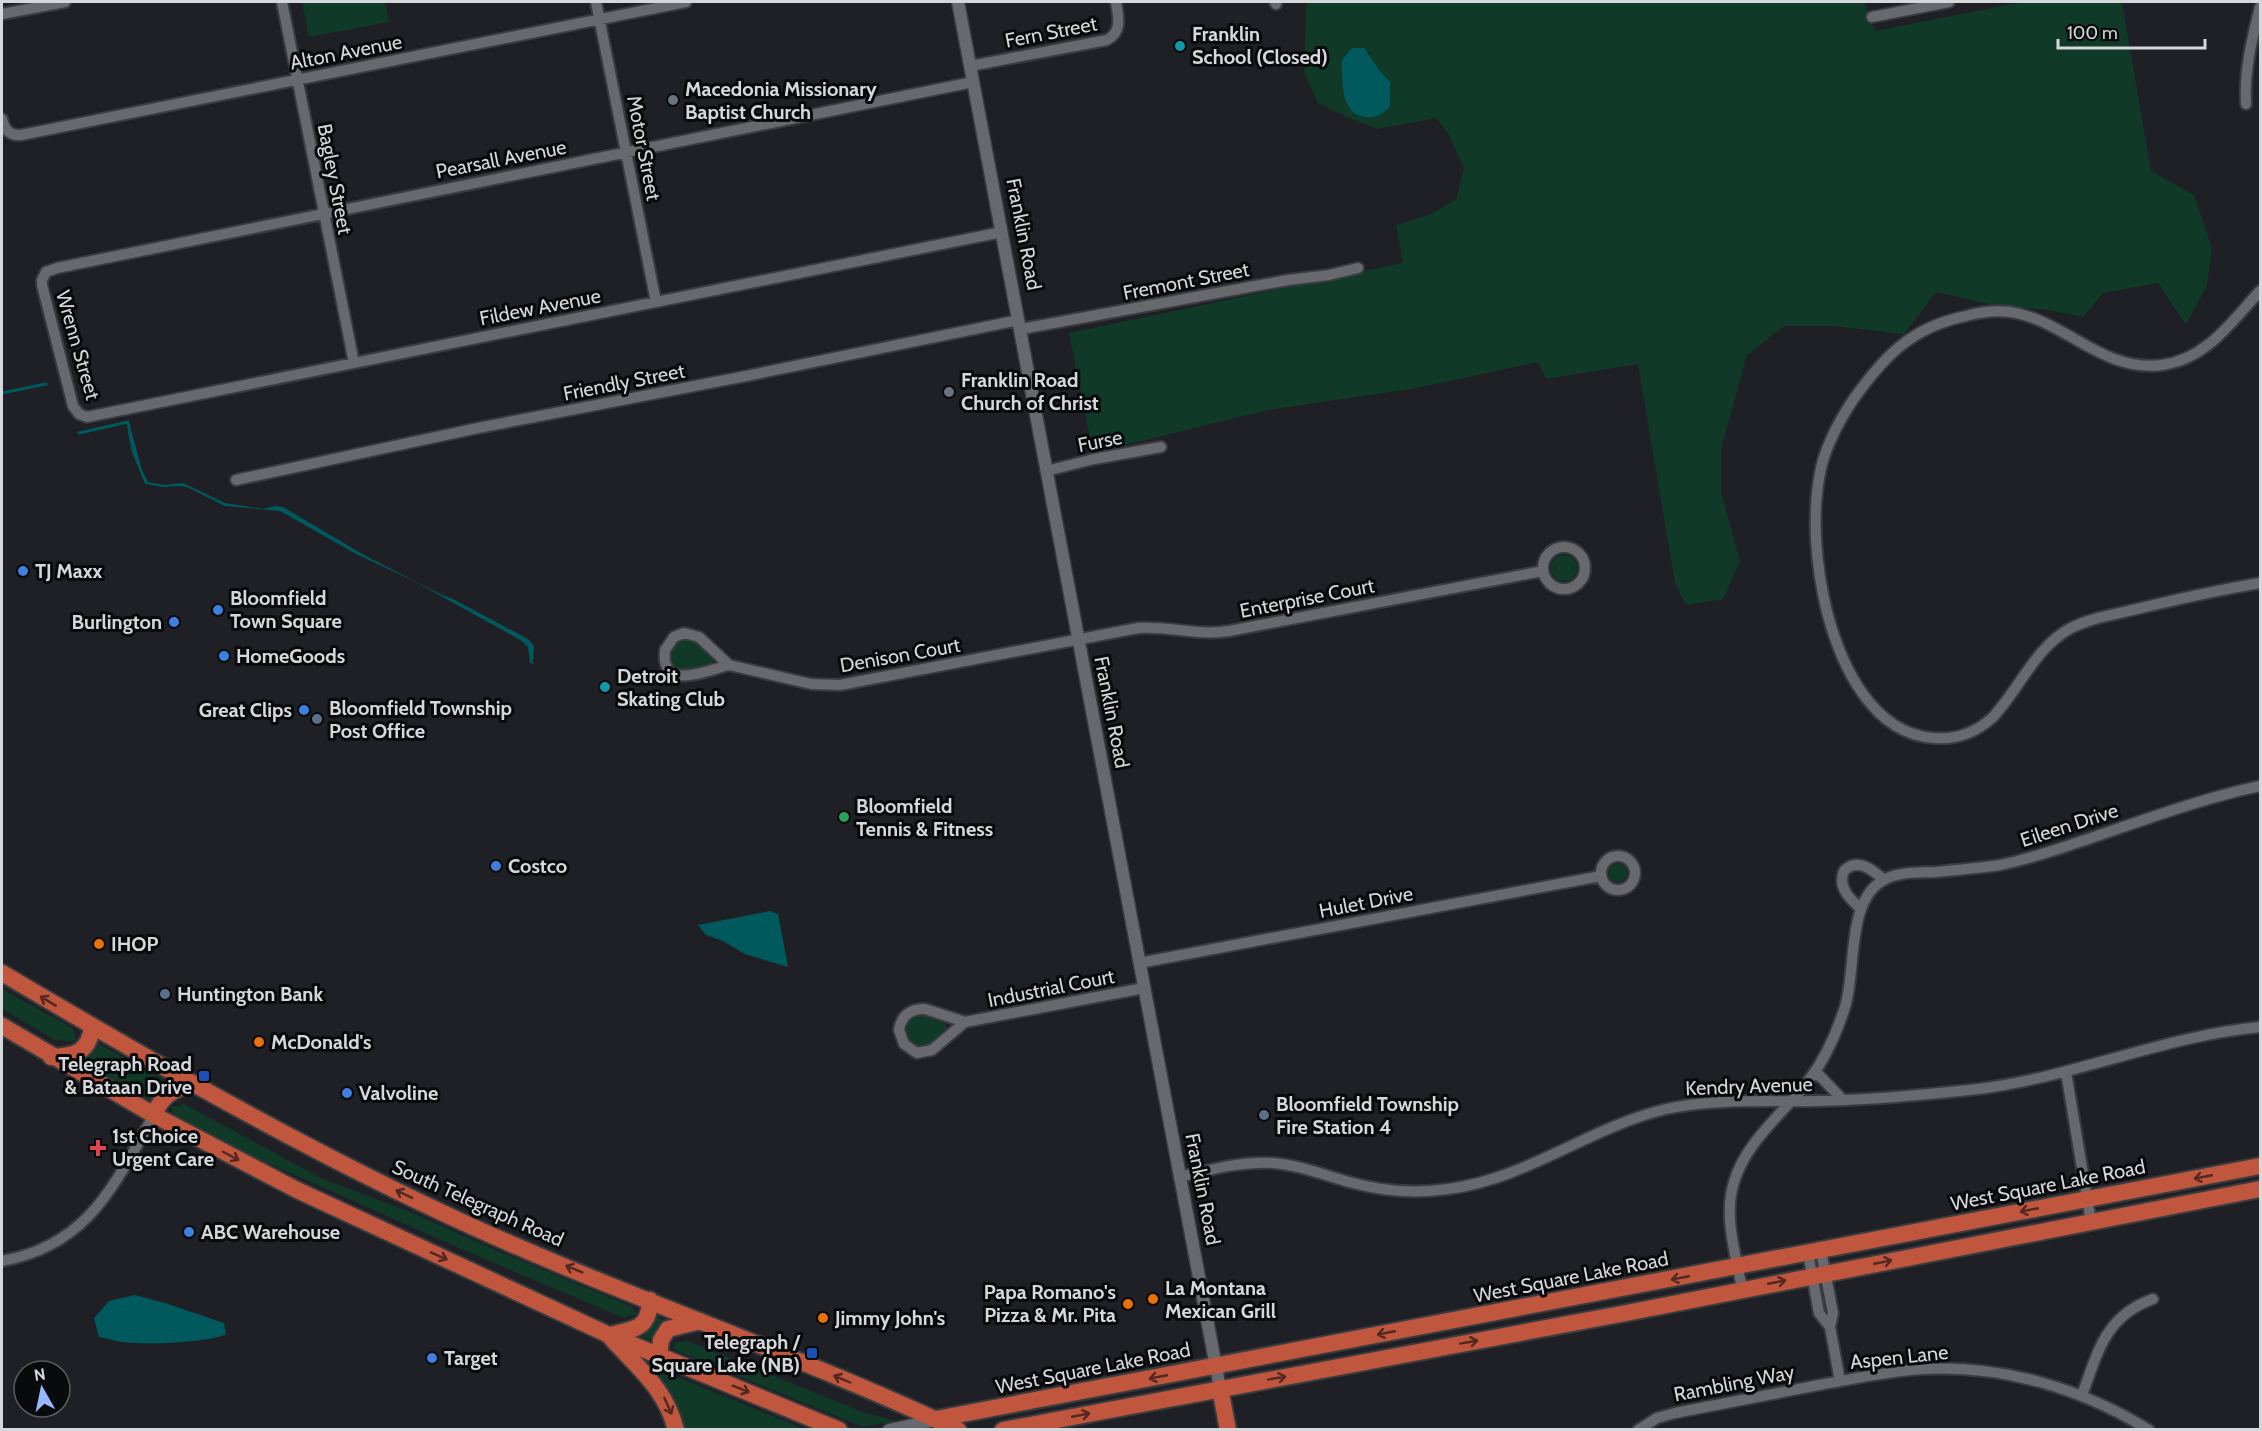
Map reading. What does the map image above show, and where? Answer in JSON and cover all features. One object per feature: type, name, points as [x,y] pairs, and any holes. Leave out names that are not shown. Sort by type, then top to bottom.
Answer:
[{"type":"highway","name":"South Telegraph Road","points":[[2,973],[92,1027],[284,1133],[404,1194],[495,1236],[958,1430]]},
{"type":"highway","points":[[2,1026],[51,1057],[154,1115],[297,1190],[609,1335],[839,1430]]},
{"type":"highway","points":[[51,1057],[76,1054],[91,1038],[92,1027]]},
{"type":"highway","points":[[154,1115],[157,1105],[165,1096],[174,1090],[195,1084]]},
{"type":"highway","name":"West Square Lake Road","points":[[936,1419],[2260,1166]]},
{"type":"highway","points":[[1003,1430],[1609,1317],[1742,1289],[2260,1190]]},
{"type":"highway","points":[[609,1335],[642,1325],[649,1316],[650,1300]]},
{"type":"highway","points":[[659,1356],[661,1340],[668,1329],[700,1320]]},
{"type":"highway","points":[[609,1335],[662,1393],[676,1430]]},
{"type":"highway","name":"Franklin Road","points":[[1220,1388],[1228,1430]]},
{"type":"street","points":[[2,14],[65,2]]},
{"type":"street","name":"Bagley Street","points":[[282,2],[354,363]]},
{"type":"street","name":"Motor Street","points":[[596,2],[656,302]]},
{"type":"street","name":"Alton Avenue","points":[[2,119],[4,128],[13,135],[21,135],[686,2]]},
{"type":"street","name":"Franklin Road","points":[[958,2],[1220,1388]]},
{"type":"street","name":"Fern Street","points":[[970,66],[1105,40],[1117,31],[1119,22],[1116,2]]},
{"type":"street","points":[[1872,17],[1949,2]]},
{"type":"street","points":[[2246,104],[2246,72],[2258,31],[2260,7]]},
{"type":"street","name":"Pearsall Avenue","points":[[42,280],[52,269],[973,82]]},
{"type":"street","name":"Fildew Avenue","points":[[84,416],[1002,232]]},
{"type":"street","name":"Fremont Street","points":[[1020,325],[1329,275],[1358,268]]},
{"type":"street","name":"Wrenn Street","points":[[42,280],[73,406],[78,413],[84,416]]},
{"type":"street","points":[[2260,291],[2231,325],[2203,350],[2185,359],[2161,365],[2133,365],[2117,361],[2096,352],[2045,323],[2017,314],[1981,313],[1933,325],[1903,343],[1880,366],[1841,418],[1825,453],[1818,490],[1817,527],[1821,580],[1831,626],[1845,662],[1863,693],[1893,724],[1913,734],[1929,738],[1954,738],[1979,728],[1999,710],[2048,646],[2074,627],[2102,617],[2260,583]]},
{"type":"street","name":"Friendly Street","points":[[236,480],[468,430],[1020,325]]},
{"type":"street","name":"Furse","points":[[1046,471],[1094,459],[1161,447]]},
{"type":"street","name":"Enterprise Court","points":[[1077,640],[1146,628],[1201,633],[1218,632],[1543,571]]},
{"type":"street","name":"Denison Court","points":[[729,665],[689,677],[679,676],[667,666],[665,650],[674,637],[684,633],[694,634],[729,665],[811,684],[831,685],[1077,640]]},
{"type":"street","name":"Eileen Drive","points":[[1884,880],[1902,874],[1971,868],[2019,860],[2192,804],[2260,786]]},
{"type":"street","points":[[1742,1289],[1730,1218],[1730,1200],[1734,1182],[1741,1164],[1752,1147],[1815,1071],[1833,1037],[1845,1007],[1861,909],[1872,889],[1884,880],[1865,866],[1851,865],[1844,871],[1841,881],[1844,890],[1861,909]]},
{"type":"street","name":"Hulet Drive","points":[[1139,963],[1601,876]]},
{"type":"street","name":"Industrial Court","points":[[965,1022],[932,1050],[922,1053],[907,1048],[899,1035],[902,1019],[909,1012],[920,1009],[965,1022],[1144,988]]},
{"type":"street","name":"Kendry Avenue","points":[[1179,1177],[1237,1165],[1274,1163],[1376,1189],[1422,1192],[1448,1190],[1502,1178],[1618,1124],[1648,1113],[1710,1102],[1843,1100],[1979,1089],[2066,1072],[2193,1038],[2260,1027]]},
{"type":"street","points":[[1815,1071],[1843,1100]]},
{"type":"street","points":[[2066,1072],[2091,1222]]},
{"type":"street","points":[[2,1261],[29,1255],[54,1244],[84,1221],[115,1182],[154,1115]]},
{"type":"street","name":"Aspen Lane","points":[[1815,1252],[1819,1274],[1819,1313],[1830,1327],[1840,1381],[1897,1371],[1954,1369],[2011,1375],[2082,1395],[2130,1418],[2149,1430]]},
{"type":"street","points":[[2082,1395],[2100,1346],[2109,1329],[2132,1308],[2153,1299]]},
{"type":"street","name":"Rambling Way","points":[[1638,1430],[1657,1418],[1675,1413],[1840,1381]]},
{"type":"street","name":"West Square Lake Road","points":[[889,1430],[936,1419]]},
{"type":"green space","points":[[302,2],[385,2],[389,22],[309,37]]},
{"type":"green space","points":[[1865,2],[1869,19],[1876,31],[2022,2],[2122,2],[2151,171],[2194,195],[2212,248],[2207,285],[2186,325],[2158,283],[2103,293],[2083,317],[2043,309],[2002,307],[1936,292],[1904,334],[1833,326],[1784,326],[1747,355],[1721,449],[1721,492],[1740,561],[1723,599],[1686,605],[1675,583],[1638,364],[1546,379],[1538,362],[1417,388],[1268,410],[1093,453],[1069,333],[1403,263],[1396,225],[1429,215],[1456,200],[1464,168],[1448,133],[1436,118],[1378,129],[1318,103],[1304,72],[1306,3]]},
{"type":"green space","points":[[1564,555],[1573,559],[1577,568],[1573,577],[1564,581],[1555,577],[1551,568],[1555,559]]},
{"type":"green space","points":[[686,639],[695,641],[713,659],[712,663],[688,671],[675,667],[671,663],[671,654],[677,644]]},
{"type":"green space","points":[[1618,864],[1624,867],[1627,873],[1624,879],[1618,882],[1612,879],[1609,873],[1612,867]]},
{"type":"green space","points":[[2,989],[73,1028],[76,1040],[68,1042],[58,1039],[57,1041],[2,1009]]},
{"type":"green space","points":[[918,1014],[934,1017],[947,1026],[946,1030],[927,1046],[914,1046],[906,1037],[907,1025]]},
{"type":"green space","points":[[96,1042],[165,1081],[152,1101],[81,1061]]},
{"type":"green space","points":[[182,1103],[321,1178],[415,1214],[633,1307],[637,1315],[626,1318],[619,1316],[234,1148],[172,1113],[171,1106],[181,1106]]},
{"type":"green space","points":[[656,1317],[666,1321],[658,1327],[651,1340],[642,1337],[650,1329]]},
{"type":"green space","points":[[685,1340],[863,1412],[896,1421],[863,1427],[675,1350],[673,1342],[684,1342]]},
{"type":"green space","points":[[638,1362],[805,1429],[684,1429],[677,1406],[668,1390]]},
{"type":"water","points":[[1352,48],[1364,48],[1390,82],[1390,107],[1379,115],[1365,117],[1357,114],[1347,103],[1343,86],[1342,60]]},
{"type":"water","points":[[128,432],[132,433],[142,470],[148,482],[164,485],[183,483],[225,503],[263,509],[283,507],[364,555],[528,639],[534,646],[533,664],[530,663],[528,647],[522,641],[414,581],[356,554],[280,511],[225,506],[187,487],[145,484],[132,452]]},
{"type":"water","points":[[770,911],[778,914],[788,967],[745,954],[723,941],[706,935],[698,925]]},
{"type":"water","points":[[135,1295],[224,1323],[226,1334],[191,1341],[159,1343],[122,1342],[99,1337],[94,1318],[109,1301]]},
{"type":"waterway","points":[[2,393],[46,384]]},
{"type":"waterway","points":[[79,433],[128,422],[130,433]]},
{"type":"place","name":"Franklin School (Closed)","points":[[1180,46]]},
{"type":"place","name":"Macedonia Missionary Baptist Church","points":[[673,100]]},
{"type":"place","name":"Franklin Road Church of Christ","points":[[949,392]]},
{"type":"place","name":"TJ Maxx","points":[[23,571]]},
{"type":"place","name":"Bloomfield Town Square","points":[[218,610]]},
{"type":"place","name":"Burlington","points":[[174,622]]},
{"type":"place","name":"HomeGoods","points":[[224,656]]},
{"type":"place","name":"Detroit Skating Club","points":[[605,687]]},
{"type":"place","name":"Great Clips","points":[[304,710]]},
{"type":"place","name":"Bloomfield Township Post Office","points":[[317,719]]},
{"type":"place","name":"Bloomfield Tennis & Fitness","points":[[844,817]]},
{"type":"place","name":"Costco","points":[[496,866]]},
{"type":"place","name":"IHOP","points":[[99,944]]},
{"type":"place","name":"Huntington Bank","points":[[165,994]]},
{"type":"place","name":"McDonald's","points":[[259,1042]]},
{"type":"place","name":"Telegraph Road & Bataan Drive","points":[[204,1076]]},
{"type":"place","name":"Valvoline","points":[[347,1093]]},
{"type":"place","name":"Bloomfield Township Fire Station 4","points":[[1264,1115]]},
{"type":"place","name":"1st Choice Urgent Care","points":[[98,1148]]},
{"type":"place","name":"ABC Warehouse","points":[[189,1232]]},
{"type":"place","name":"La Montana Mexican Grill","points":[[1153,1299]]},
{"type":"place","name":"Papa Romano's Pizza & Mr. Pita","points":[[1128,1304]]},
{"type":"place","name":"Jimmy John's","points":[[823,1318]]},
{"type":"place","name":"Telegraph / Square Lake (NB)","points":[[812,1353]]},
{"type":"place","name":"Target","points":[[432,1358]]}]
